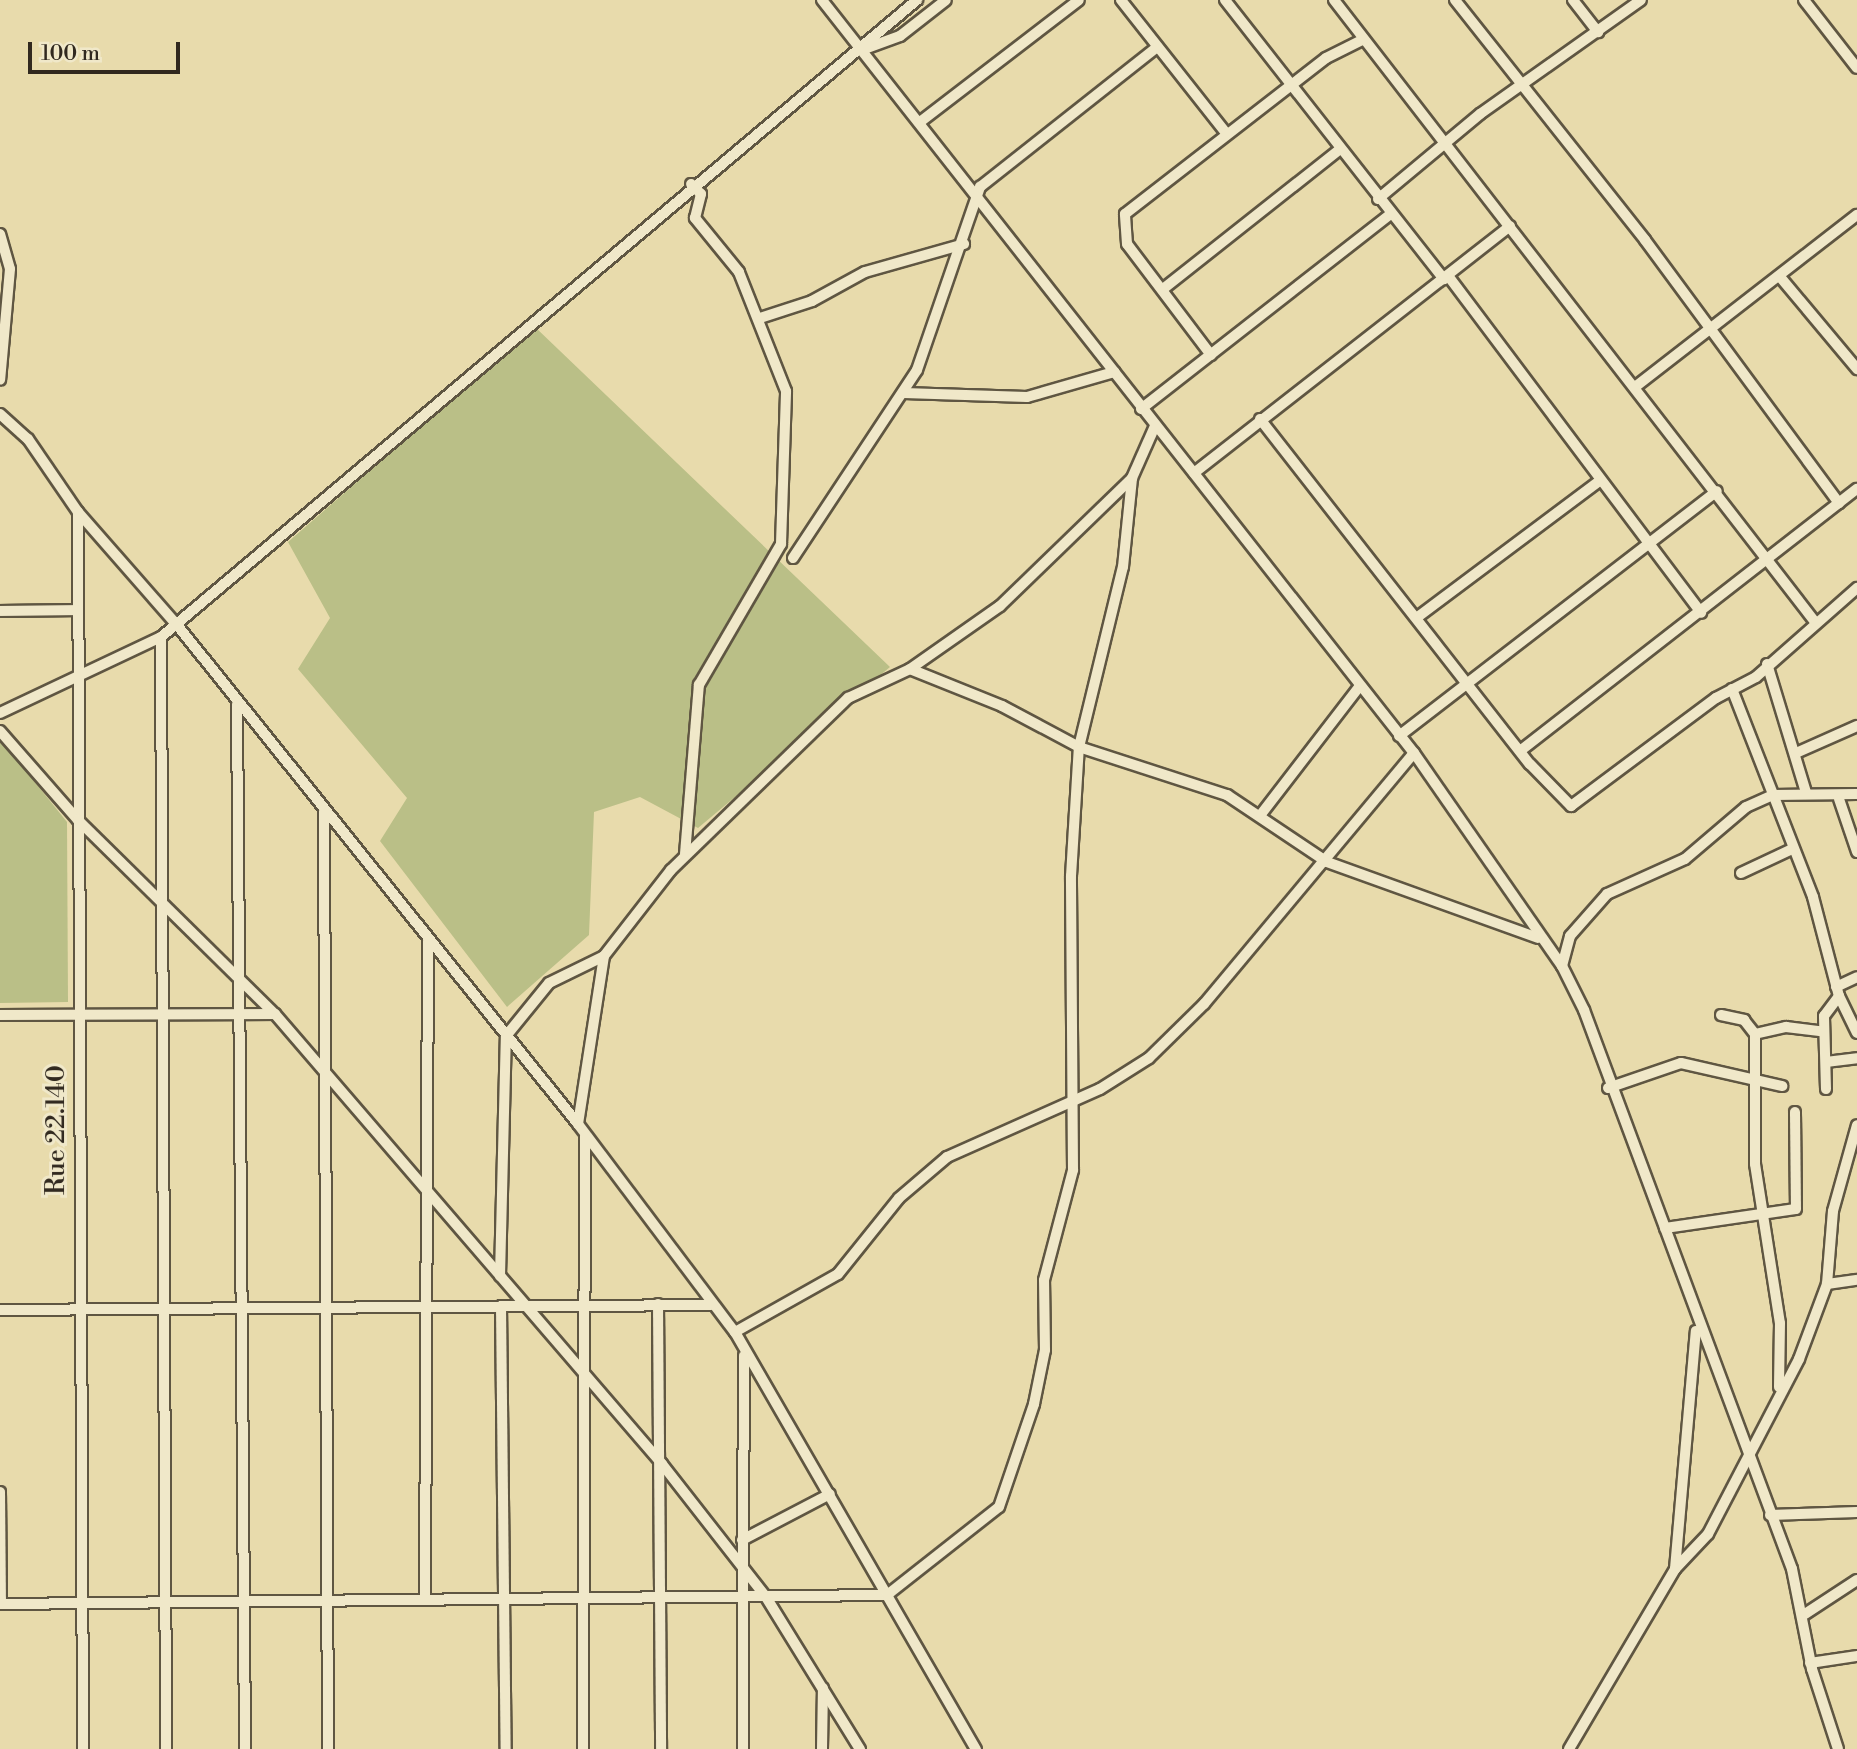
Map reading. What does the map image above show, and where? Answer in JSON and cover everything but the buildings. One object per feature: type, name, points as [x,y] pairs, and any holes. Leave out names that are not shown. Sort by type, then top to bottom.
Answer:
[{"type":"street","points":[[822,0],[865,49],[1141,409],[1414,753],[1538,938],[1562,966],[1584,1010],[1608,1088],[1665,1228],[1697,1327],[1805,1614],[1810,1662],[1838,1749]]},
{"type":"street","points":[[0,713],[78,679],[161,637],[177,625],[691,184],[865,49],[917,0]]},
{"type":"street","points":[[865,49],[900,36],[946,0]]},
{"type":"street","points":[[920,122],[1079,0]]},
{"type":"street","points":[[1121,0],[1155,49],[1226,133]]},
{"type":"street","points":[[1225,0],[1378,199],[1447,278],[1598,482],[1701,613]]},
{"type":"street","points":[[1334,0],[1443,144],[1771,560],[1815,622]]},
{"type":"street","points":[[1455,0],[1710,326],[1839,503]]},
{"type":"street","points":[[1573,0],[1598,32]]},
{"type":"street","points":[[1378,199],[1443,144],[1641,0]]},
{"type":"street","points":[[1804,0],[1855,63]]},
{"type":"street","points":[[1211,355],[1127,244],[1122,223],[1149,190],[1292,84],[1364,39]]},
{"type":"street","points":[[793,558],[904,393],[964,244],[975,195],[996,170],[1155,49]]},
{"type":"street","points":[[1163,289],[1339,150]]},
{"type":"street","points":[[685,854],[699,685],[781,544],[786,391],[760,318],[739,272],[698,225],[694,213],[701,194],[691,184]]},
{"type":"street","points":[[1141,409],[1391,215]]},
{"type":"street","points":[[1635,387],[1710,326],[1781,278],[1857,215]]},
{"type":"street","points":[[1194,473],[1424,288],[1447,278],[1510,226]]},
{"type":"street","points":[[0,234],[10,269],[0,380]]},
{"type":"street","points":[[760,318],[812,301],[865,272],[964,244]]},
{"type":"street","points":[[1781,278],[1857,369]]},
{"type":"street","points":[[904,393],[1027,397],[1114,372]]},
{"type":"street","points":[[0,414],[28,439],[78,512],[177,625],[237,704],[578,1124],[711,1304],[735,1332],[744,1356],[830,1494],[976,1749]]},
{"type":"street","points":[[1260,419],[1419,617],[1520,751],[1571,806],[1767,664],[1857,588]]},
{"type":"street","points":[[0,1492],[1,1604],[887,1595],[988,1519],[1010,1481],[1045,1350],[1041,1304],[1073,1170],[1071,876],[1079,747],[1124,568],[1132,478],[1155,426]]},
{"type":"street","points":[[500,1276],[506,1036],[550,983],[604,956],[685,854],[848,698],[910,669],[1000,606],[1132,478]]},
{"type":"street","points":[[1419,617],[1598,482]]},
{"type":"street","points":[[1520,751],[1771,560],[1857,489]]},
{"type":"street","points":[[1399,736],[1717,491]]},
{"type":"street","name":"Rue 22.140","points":[[78,512],[81,1014],[79,1309],[83,1749]]},
{"type":"street","points":[[0,611],[78,610]]},
{"type":"street","points":[[161,637],[159,897],[166,1749]]},
{"type":"street","points":[[1767,664],[1806,792]]},
{"type":"street","points":[[910,669],[1003,706],[1079,747],[1227,795],[1262,813],[1327,862],[1538,938]]},
{"type":"street","points":[[1262,813],[1359,687]]},
{"type":"street","points":[[1732,689],[1792,849],[1813,897],[1838,991],[1857,1033]]},
{"type":"street","points":[[237,704],[245,1749]]},
{"type":"street","points":[[1796,753],[1857,726]]},
{"type":"street","points":[[0,731],[78,820],[239,975],[275,1014],[423,1190],[500,1276],[585,1382],[662,1464],[766,1597],[860,1749]]},
{"type":"street","points":[[735,1332],[838,1274],[900,1198],[947,1157],[1073,1101],[1149,1058],[1205,1004],[1327,862],[1414,753]]},
{"type":"street","points":[[1562,966],[1570,936],[1606,894],[1685,859],[1733,816],[1773,795],[1806,792],[1839,799],[1857,794]]},
{"type":"street","points":[[1839,799],[1857,852]]},
{"type":"street","points":[[324,811],[328,1749]]},
{"type":"street","points":[[1741,873],[1792,849]]},
{"type":"street","points":[[425,1599],[422,1306],[428,941]]},
{"type":"street","points":[[578,1124],[604,956]]},
{"type":"street","points":[[1826,1089],[1824,1016],[1838,991],[1857,977]]},
{"type":"street","points":[[0,1015],[162,1012],[275,1014]]},
{"type":"street","points":[[1721,1015],[1744,1020],[1755,1034],[1759,1080],[1759,1215],[1780,1323],[1779,1387]]},
{"type":"street","points":[[1755,1034],[1786,1027],[1824,1032]]},
{"type":"street","points":[[1826,1062],[1857,1058]]},
{"type":"street","points":[[1608,1088],[1681,1063],[1782,1086]]},
{"type":"street","points":[[1665,1228],[1797,1208],[1795,1112]]},
{"type":"street","points":[[1569,1749],[1675,1569],[1708,1534],[1779,1387],[1799,1360],[1827,1284],[1833,1212],[1857,1125]]},
{"type":"street","points":[[583,1749],[585,1382],[582,1305],[585,1136]]},
{"type":"street","points":[[1827,1284],[1857,1280]]},
{"type":"street","points":[[658,1304],[662,1464],[661,1749]]},
{"type":"street","points":[[0,1310],[711,1304]]},
{"type":"street","points":[[501,1306],[506,1749]]},
{"type":"street","points":[[1675,1569],[1697,1327]]},
{"type":"street","points":[[743,1749],[741,1541],[744,1356]]},
{"type":"street","points":[[741,1541],[830,1494]]},
{"type":"street","points":[[1770,1516],[1857,1512]]},
{"type":"street","points":[[1805,1614],[1857,1580]]},
{"type":"street","points":[[1810,1662],[1857,1656]]},
{"type":"street","points":[[822,1688],[822,1749]]},
{"type":"green space","points":[[535,327],[890,667],[698,828],[640,797],[594,812],[589,935],[507,1007],[380,841],[407,798],[298,669],[330,618],[288,542]]},
{"type":"green space","points":[[0,739],[67,822],[68,1002],[0,1003]]}]
